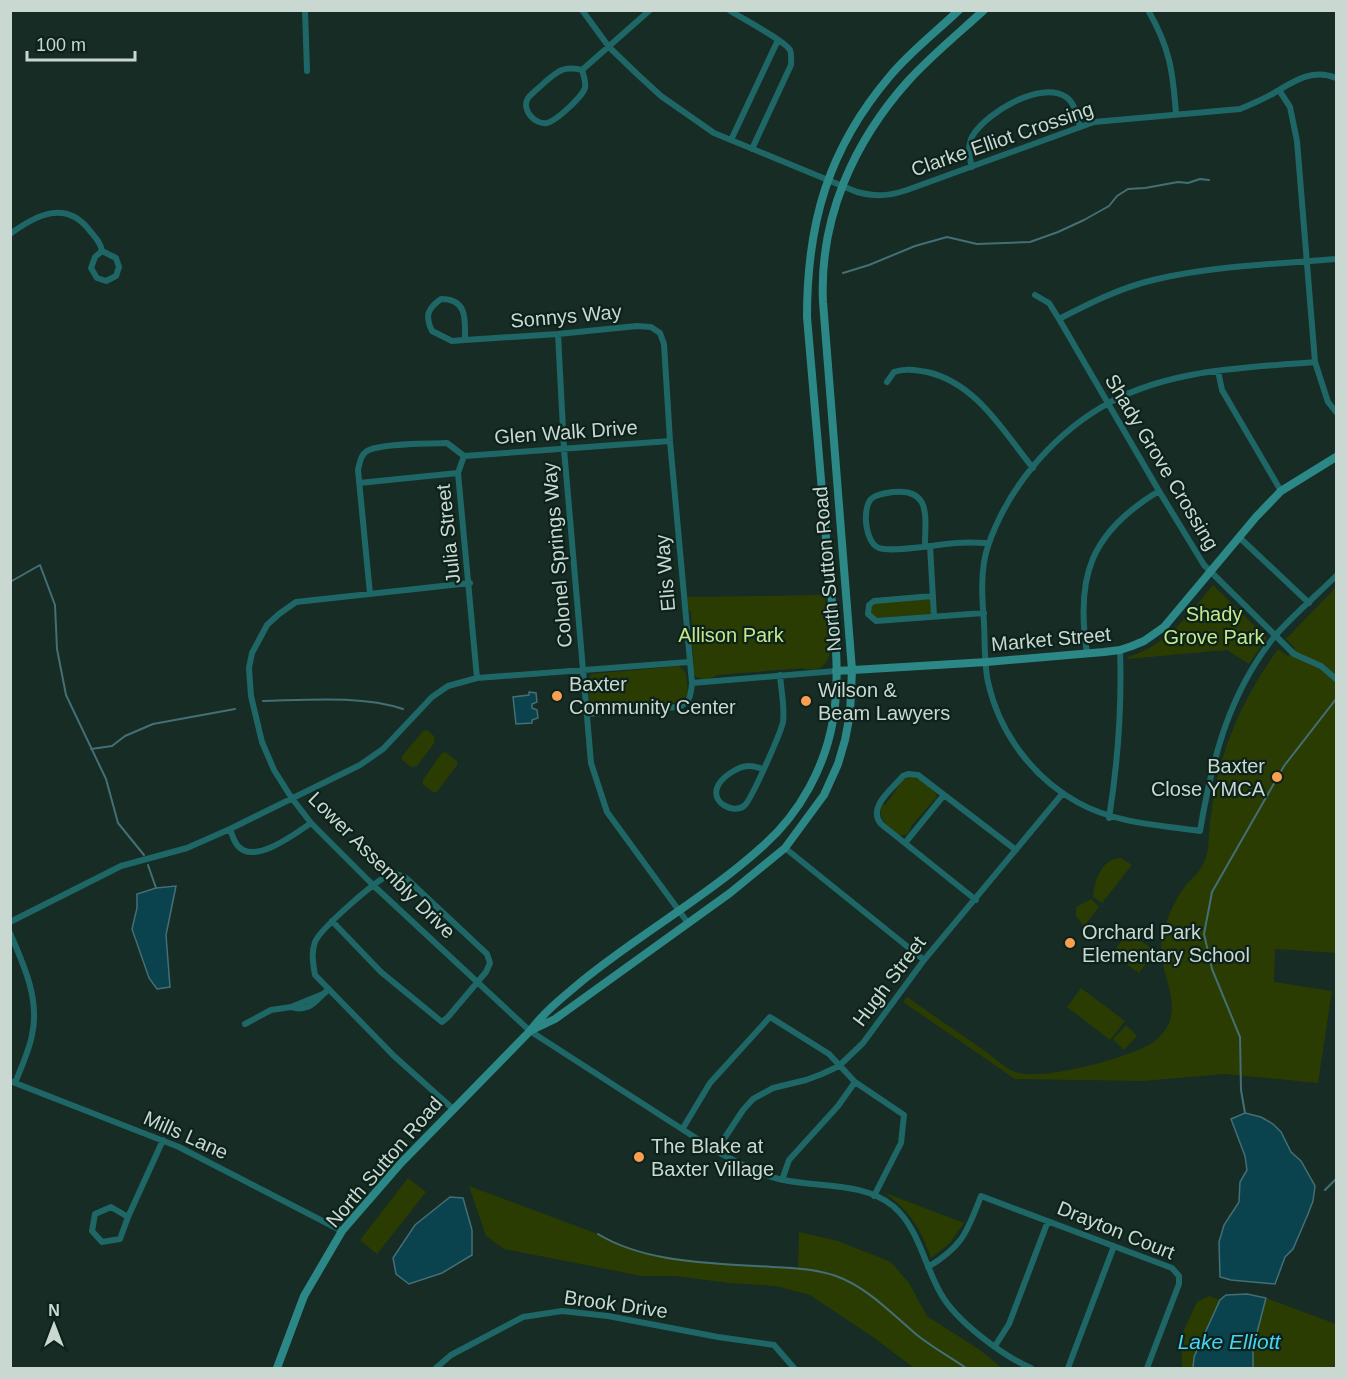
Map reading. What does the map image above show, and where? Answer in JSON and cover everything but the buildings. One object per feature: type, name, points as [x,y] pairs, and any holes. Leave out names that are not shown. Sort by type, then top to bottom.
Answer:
[{"type":"main road","name":"North Sutton Road","points":[[277,1368],[304,1296],[342,1231],[358,1210],[452,1108],[530,1031],[546,1011],[601,966],[765,844],[800,804],[815,776],[829,739],[835,707],[836,671],[807,316],[809,260],[816,218],[828,180],[847,138],[875,96],[906,59],[959,10]]},
{"type":"main road","name":"North Sutton Road","points":[[530,1031],[555,1019],[688,923],[785,848],[821,800],[838,764],[850,714],[852,670],[822,282],[828,236],[842,185],[864,141],[885,109],[929,59],[984,10]]},
{"type":"main road","name":"Market Street","points":[[836,671],[987,662],[1120,650],[1144,641],[1164,627],[1256,517],[1281,491],[1336,457]]},
{"type":"street","points":[[305,10],[307,71]]},
{"type":"street","name":"Clarke Elliot Crossing","points":[[582,10],[609,47],[661,96],[714,133],[872,196],[890,195],[1080,126],[1124,118],[1240,109],[1294,80],[1309,75],[1330,75],[1336,78]]},
{"type":"street","points":[[582,70],[650,10]]},
{"type":"street","points":[[729,10],[789,48],[791,65],[752,149]]},
{"type":"street","points":[[1148,10],[1158,27],[1171,62],[1176,114]]},
{"type":"street","points":[[731,140],[778,40]]},
{"type":"street","points":[[563,68],[582,70],[585,87],[581,95],[555,119],[547,123],[533,119],[526,105],[528,99],[563,68]]},
{"type":"street","points":[[1279,90],[1290,107],[1296,141],[1315,362],[1328,402],[1336,412]]},
{"type":"street","points":[[972,167],[969,150],[973,135],[1003,107],[1019,99],[1047,93],[1063,96],[1074,107],[1080,126]]},
{"type":"street","points":[[10,234],[28,221],[50,212],[71,215],[87,226],[101,244],[102,251]]},
{"type":"street","points":[[102,251],[116,258],[119,267],[116,276],[106,281],[97,278],[91,268],[95,257],[102,251]]},
{"type":"street","points":[[1059,319],[1108,295],[1151,280],[1190,272],[1336,259]]},
{"type":"street","name":"Shady Grove Crossing","points":[[1035,295],[1048,303],[1059,319],[1159,491],[1210,572],[1294,654],[1321,666],[1336,679]]},
{"type":"street","name":"Sonnys Way","points":[[465,340],[465,315],[461,306],[453,300],[441,299],[431,306],[428,317],[432,331],[452,341],[558,334],[638,326],[651,327],[660,333],[662,340]]},
{"type":"street","name":"Colonel Springs Way","points":[[558,334],[564,449],[591,763],[607,812],[688,923]]},
{"type":"street","name":"Elis Way","points":[[662,340],[692,683]]},
{"type":"street","points":[[1315,362],[1191,374],[1137,390],[1108,404],[1067,433],[1033,468],[1009,501],[989,543],[984,570],[988,680],[1001,723],[1025,760],[1077,803],[1109,818],[1200,831],[1215,755],[1224,727],[1251,671],[1275,637],[1336,576]]},
{"type":"street","points":[[887,382],[894,372],[907,370],[935,374],[956,383],[981,404],[1033,468]]},
{"type":"street","points":[[1218,371],[1222,390],[1281,491]]},
{"type":"street","name":"Glen Walk Drive","points":[[464,456],[670,441]]},
{"type":"street","name":"Julia Street","points":[[370,594],[358,470],[361,457],[368,450],[387,446],[447,443],[464,456],[458,473],[477,678]]},
{"type":"street","points":[[359,483],[458,473]]},
{"type":"street","points":[[934,616],[933,596],[928,546],[924,505],[917,495],[909,491],[888,492],[870,500],[867,520],[868,535],[874,546],[882,549],[928,546],[968,542],[989,543]]},
{"type":"street","points":[[1087,653],[1083,624],[1083,596],[1087,574],[1101,544],[1117,521],[1136,505],[1159,491]]},
{"type":"street","points":[[1239,537],[1309,603]]},
{"type":"street","name":"Lower Assembly Drive","points":[[470,583],[296,602],[267,626],[252,653],[249,683],[262,742],[274,770],[291,797],[311,823],[374,886],[530,1031],[716,1151],[759,1172],[782,1180],[856,1190],[874,1196],[894,1207],[916,1236],[940,1293],[950,1308],[994,1346],[1031,1368]]},
{"type":"street","points":[[933,596],[876,600],[868,609],[869,616],[876,621],[984,613]]},
{"type":"street","points":[[1109,818],[1115,780],[1121,696],[1120,650]]},
{"type":"street","points":[[10,922],[122,866],[187,848],[360,765],[383,749],[432,697],[448,686],[477,678],[689,662]]},
{"type":"street","points":[[587,714],[682,706],[689,699],[692,683],[836,671]]},
{"type":"street","points":[[763,769],[748,765],[739,767],[719,783],[716,791],[717,798],[724,806],[734,809],[743,807],[750,799],[763,769],[783,722],[780,675]]},
{"type":"street","points":[[976,900],[877,819],[879,804],[903,776],[908,774],[923,777],[1016,850]]},
{"type":"street","name":"Hugh Street","points":[[716,1151],[753,1099],[773,1088],[806,1080],[839,1066],[863,1043],[924,960],[1063,793]]},
{"type":"street","points":[[905,843],[944,795]]},
{"type":"street","points":[[230,829],[238,846],[247,852],[258,853],[293,836],[311,823]]},
{"type":"street","points":[[785,848],[924,960]]},
{"type":"street","points":[[332,921],[381,972],[442,1022],[488,969],[490,960],[487,954],[406,878],[393,874],[374,886],[332,921],[324,928],[316,941],[312,957],[315,975],[394,1056],[452,1108]]},
{"type":"street","points":[[10,933],[24,966],[34,1004],[32,1035],[13,1082]]},
{"type":"street","points":[[245,1024],[271,1010],[306,1004],[329,989]]},
{"type":"street","points":[[683,1128],[710,1083],[770,1017],[829,1054],[855,1082],[904,1116],[901,1143],[874,1196]]},
{"type":"street","name":"Mills Lane","points":[[13,1082],[163,1140],[342,1231]]},
{"type":"street","points":[[782,1180],[789,1160],[838,1106],[855,1082]]},
{"type":"street","points":[[128,1217],[111,1207],[95,1214],[92,1231],[102,1242],[120,1239],[163,1140]]},
{"type":"street","name":"Drayton Court","points":[[928,1267],[960,1243],[967,1232],[981,1196],[1172,1268],[1179,1276],[1179,1284],[1147,1368]]},
{"type":"street","points":[[994,1346],[1009,1324],[1048,1221]]},
{"type":"street","points":[[1068,1368],[1114,1246]]},
{"type":"street","name":"Brook Drive","points":[[436,1368],[452,1355],[523,1317],[562,1311],[608,1316],[774,1345],[794,1368]]},
{"type":"green space","name":"Shady Grove Park","points":[[1213,585],[1267,638],[1249,664],[1227,650],[1128,659],[1154,645],[1176,628]]},
{"type":"green space","points":[[1336,587],[1336,953],[1275,949],[1274,982],[1332,991],[1318,1083],[1225,1074],[1142,1081],[1015,1079],[903,1002],[907,997],[1008,1068],[1027,1074],[1044,1074],[1086,1066],[1128,1054],[1155,1041],[1168,1026],[1172,1013],[1172,1002],[1162,960],[1163,932],[1178,897],[1199,871],[1206,857],[1215,789],[1231,733],[1257,681],[1278,649],[1288,656],[1295,648],[1286,639]]},
{"type":"green space","name":"Allison Park","points":[[825,595],[830,652],[827,661],[821,667],[813,670],[803,668],[717,675],[706,679],[694,675],[691,612],[688,609],[687,597]]},
{"type":"green space","points":[[930,599],[932,613],[930,614],[876,618],[870,612],[870,608],[876,603]]},
{"type":"green space","points":[[679,666],[686,673],[688,693],[682,702],[604,710],[595,710],[590,706],[587,682],[591,674]]},
{"type":"green space","points":[[427,730],[434,736],[435,742],[417,766],[411,767],[402,760],[402,756],[423,731]]},
{"type":"green space","points":[[445,752],[457,761],[457,765],[437,792],[433,792],[423,785],[423,780],[441,754]]},
{"type":"green space","points":[[908,777],[926,783],[937,797],[912,825],[908,834],[901,836],[885,823],[881,811],[882,805],[886,804],[902,781]]},
{"type":"green space","points":[[1121,858],[1132,865],[1102,903],[1093,897],[1097,878],[1104,866],[1114,859]]},
{"type":"green space","points":[[1091,899],[1099,907],[1084,926],[1076,916],[1076,907]]},
{"type":"green space","points":[[1128,932],[1155,951],[1139,973],[1112,954]]},
{"type":"green space","points":[[1081,988],[1125,1021],[1110,1040],[1067,1007]]},
{"type":"green space","points":[[1126,1025],[1137,1036],[1124,1050],[1113,1039]]},
{"type":"green space","points":[[408,1178],[426,1192],[377,1254],[360,1240]]},
{"type":"green space","points":[[469,1186],[598,1234],[637,1252],[701,1262],[798,1269],[799,1232],[838,1241],[891,1262],[909,1283],[927,1316],[980,1350],[1002,1368],[914,1368],[873,1337],[810,1295],[776,1286],[675,1276],[642,1276],[504,1249],[486,1236]]},
{"type":"green space","points":[[883,1192],[964,1223],[950,1243],[931,1258],[913,1220],[900,1205]]},
{"type":"green space","points":[[1209,1296],[1220,1300],[1194,1357],[1193,1368],[1182,1368],[1181,1336],[1197,1302]]},
{"type":"green space","points":[[1266,1298],[1336,1324],[1336,1368],[1253,1368],[1253,1348]]},
{"type":"water","points":[[529,692],[536,693],[537,702],[532,704],[532,708],[537,710],[538,718],[532,720],[532,723],[516,724],[513,697],[529,695]]},
{"type":"water","points":[[176,886],[166,935],[170,987],[157,989],[149,978],[132,929],[137,908],[137,894],[156,888]]},
{"type":"water","points":[[1245,1113],[1261,1117],[1281,1132],[1291,1152],[1301,1161],[1315,1186],[1308,1214],[1293,1249],[1285,1257],[1275,1284],[1220,1277],[1219,1242],[1224,1225],[1239,1202],[1240,1182],[1247,1170],[1245,1156],[1231,1119]]},
{"type":"water","points":[[450,1197],[463,1198],[472,1230],[472,1255],[442,1273],[409,1284],[396,1274],[393,1258],[415,1225]]},
{"type":"water","name":"Lake Elliott","points":[[1247,1294],[1266,1298],[1253,1348],[1253,1368],[1193,1368],[1194,1357],[1220,1300],[1226,1295]]},
{"type":"waterway","points":[[843,273],[915,246],[947,237],[977,244],[1030,242],[1084,220],[1109,206],[1117,196],[1128,189],[1178,182],[1188,183],[1200,179],[1209,180]]},
{"type":"waterway","points":[[10,582],[40,565],[55,605],[57,649],[66,695],[106,779],[118,823],[144,855]]},
{"type":"waterway","points":[[1245,1113],[1241,1090],[1240,1037],[1212,969],[1204,934],[1212,892],[1284,766],[1336,699]]},
{"type":"waterway","points":[[263,701],[352,700],[403,709]]},
{"type":"waterway","points":[[91,749],[112,746],[125,736],[153,724],[235,709]]},
{"type":"waterway","points":[[148,865],[156,888]]},
{"type":"waterway","points":[[1325,1190],[1336,1179]]},
{"type":"waterway","points":[[598,1234],[617,1244],[660,1257],[705,1263],[804,1269],[836,1276],[869,1294],[923,1339],[966,1368]]},
{"type":"place","name":"Baxter Community Center","points":[[557,696]]},
{"type":"place","name":"Wilson & Beam Lawyers","points":[[806,701]]},
{"type":"place","name":"Baxter Close YMCA","points":[[1277,777]]},
{"type":"place","name":"Orchard Park Elementary School","points":[[1070,943]]},
{"type":"place","name":"The Blake at Baxter Village","points":[[639,1157]]}]
